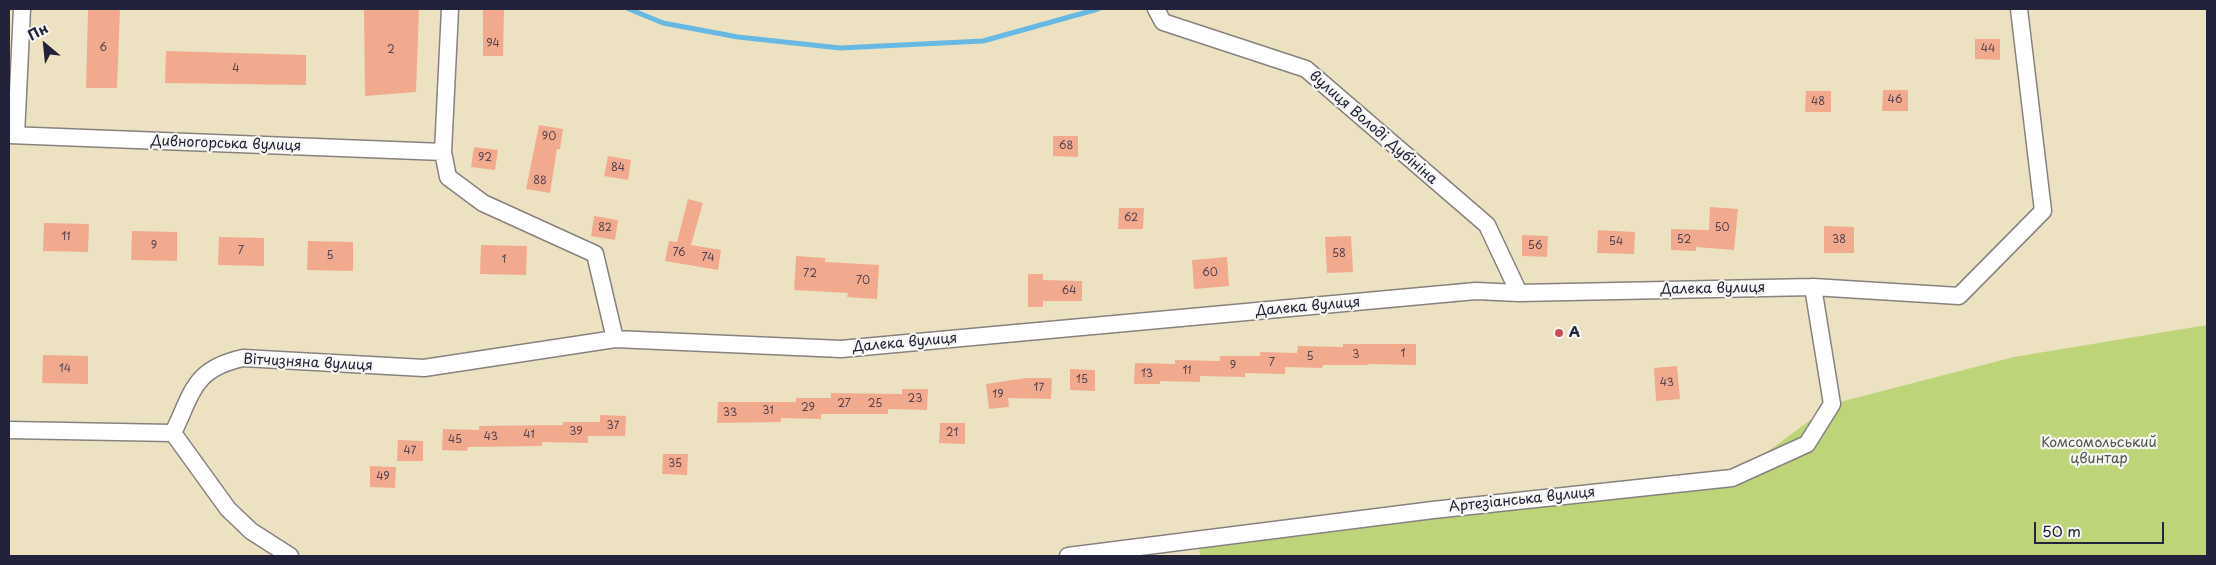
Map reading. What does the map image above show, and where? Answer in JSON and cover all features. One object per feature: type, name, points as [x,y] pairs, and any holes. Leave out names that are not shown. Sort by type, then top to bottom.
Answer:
[{"type":"street","points":[[12,135],[22,9]]},
{"type":"street","points":[[450,9],[443,152],[448,177],[483,203],[595,254],[615,339]]},
{"type":"street","name":"вулиця Володі Дубініна","points":[[1156,9],[1163,22],[1306,69],[1487,225],[1519,293]]},
{"type":"street","name":"Далека вулиця","points":[[615,339],[842,349],[1476,291],[1519,293],[1813,287],[1959,296],[2043,211],[2019,9]]},
{"type":"street","name":"Дивногорська вулиця","points":[[12,135],[443,152]]},
{"type":"street","name":"Артезіанська вулиця","points":[[1068,556],[1432,510],[1732,478],[1807,444],[1832,404],[1813,287]]},
{"type":"street","name":"Вітчизняна вулиця","points":[[173,433],[198,382],[211,368],[225,362],[243,358],[424,368],[615,339]]},
{"type":"street","points":[[9,430],[173,433],[228,509],[251,531],[290,556]]},
{"type":"green space","name":"Комсомольський цвинтар","points":[[2207,325],[2207,556],[1200,556],[1198,539],[1732,478],[1832,404],[2014,357]]},
{"type":"building","points":[[88,9],[120,9],[117,88],[86,88]]},
{"type":"building","points":[[364,9],[419,9],[416,92],[365,96]]},
{"type":"building","points":[[483,9],[504,9],[503,56],[483,56]]},
{"type":"building","points":[[1975,39],[2000,39],[2000,60],[1975,59]]},
{"type":"building","points":[[166,51],[306,55],[306,85],[165,83]]},
{"type":"building","points":[[1883,90],[1908,90],[1908,111],[1882,111]]},
{"type":"building","points":[[1806,91],[1831,91],[1831,112],[1805,112]]},
{"type":"building","points":[[539,125],[563,129],[560,149],[557,149],[550,193],[526,189]]},
{"type":"building","points":[[1053,136],[1078,136],[1078,157],[1053,156]]},
{"type":"building","points":[[474,147],[498,150],[495,170],[471,167]]},
{"type":"building","points":[[608,156],[631,160],[628,180],[604,176]]},
{"type":"building","points":[[688,199],[703,203],[691,245],[721,250],[718,270],[665,261],[669,241],[677,242]]},
{"type":"building","points":[[1710,207],[1738,209],[1734,250],[1696,247],[1696,251],[1671,250],[1671,229],[1709,230]]},
{"type":"building","points":[[1119,208],[1144,208],[1143,229],[1118,229]]},
{"type":"building","points":[[594,216],[618,220],[615,240],[591,236]]},
{"type":"building","points":[[44,223],[89,224],[88,252],[43,251]]},
{"type":"building","points":[[1824,226],[1854,227],[1854,253],[1824,253]]},
{"type":"building","points":[[1598,230],[1635,232],[1634,254],[1597,253]]},
{"type":"building","points":[[132,231],[177,232],[177,261],[131,260]]},
{"type":"building","points":[[1522,235],[1548,236],[1547,257],[1522,256]]},
{"type":"building","points":[[1351,236],[1353,272],[1327,273],[1325,237]]},
{"type":"building","points":[[219,237],[264,238],[264,266],[218,265]]},
{"type":"building","points":[[308,241],[353,242],[353,271],[307,270]]},
{"type":"building","points":[[481,245],[527,246],[526,275],[480,274]]},
{"type":"building","points":[[796,256],[825,258],[825,262],[879,265],[877,299],[847,297],[848,293],[794,290]]},
{"type":"building","points":[[1227,257],[1229,286],[1194,289],[1192,260]]},
{"type":"building","points":[[1028,274],[1043,274],[1043,280],[1082,281],[1082,301],[1043,301],[1043,307],[1028,307]]},
{"type":"building","points":[[1343,344],[1416,344],[1416,365],[1368,364],[1323,365],[1322,368],[1285,367],[1285,374],[1245,373],[1245,377],[1200,376],[1200,382],[1160,381],[1160,384],[1134,384],[1135,363],[1175,364],[1175,360],[1220,361],[1220,356],[1260,356],[1260,352],[1297,353],[1298,346],[1343,347]]},
{"type":"building","points":[[43,355],[88,356],[88,384],[42,383]]},
{"type":"building","points":[[1677,366],[1680,399],[1656,401],[1654,368]]},
{"type":"building","points":[[1070,369],[1095,370],[1095,391],[1070,390]]},
{"type":"building","points":[[1026,378],[1052,378],[1051,399],[1008,398],[1009,407],[989,409],[986,384]]},
{"type":"building","points":[[902,389],[928,389],[927,410],[888,409],[888,414],[821,414],[821,419],[781,418],[781,422],[717,423],[718,402],[796,402],[796,398],[831,398],[831,393],[902,394]]},
{"type":"building","points":[[600,415],[626,416],[625,436],[588,436],[588,443],[542,442],[542,446],[468,447],[467,451],[442,450],[443,429],[479,430],[479,426],[563,425],[563,422],[600,422]]},
{"type":"building","points":[[940,423],[965,423],[965,444],[939,443]]},
{"type":"building","points":[[398,440],[423,441],[423,461],[397,461]]},
{"type":"building","points":[[663,454],[688,454],[687,475],[662,474]]},
{"type":"building","points":[[370,466],[396,467],[395,488],[370,487]]},
{"type":"waterway","points":[[629,9],[663,23],[738,37],[840,48],[983,41],[1098,9]]},
{"type":"place","name":"А","points":[[1559,333]]}]
